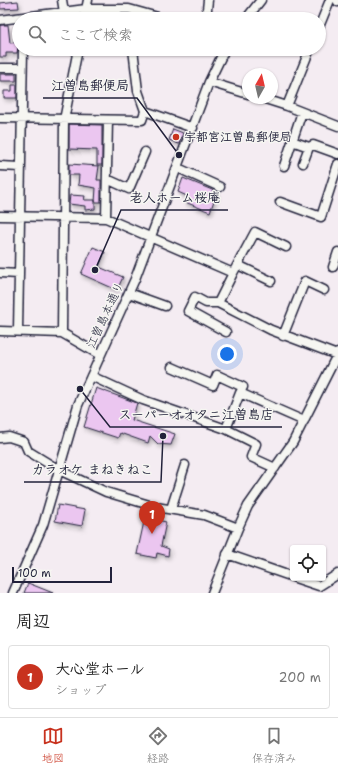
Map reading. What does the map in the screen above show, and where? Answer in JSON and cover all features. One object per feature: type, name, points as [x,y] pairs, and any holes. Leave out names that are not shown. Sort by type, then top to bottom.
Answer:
[{"type":"street","points":[[62,0],[64,12],[86,9],[129,9],[140,12]]},
{"type":"street","points":[[85,12],[88,0]]},
{"type":"street","points":[[207,12],[208,0]]},
{"type":"street","points":[[252,12],[262,0]]},
{"type":"street","points":[[325,12],[330,0]]},
{"type":"street","points":[[0,20],[12,19]]},
{"type":"street","points":[[18,331],[23,56]]},
{"type":"street","points":[[62,333],[64,120],[77,56]]},
{"type":"street","points":[[0,118],[142,120],[145,111],[138,91],[134,56]]},
{"type":"street","name":"江曽島本通り","points":[[13,593],[43,525],[74,417],[90,376],[129,293],[210,82],[222,56]]},
{"type":"street","points":[[287,106],[307,56]]},
{"type":"street","points":[[0,68],[22,68]]},
{"type":"street","points":[[210,82],[242,92]]},
{"type":"street","points":[[278,103],[338,126]]},
{"type":"street","points":[[145,111],[193,128]]},
{"type":"street","points":[[284,166],[302,112]]},
{"type":"street","points":[[106,218],[108,120]]},
{"type":"street","points":[[292,141],[309,147],[313,145],[338,154]]},
{"type":"street","points":[[303,163],[309,147]]},
{"type":"street","points":[[107,179],[129,189],[145,152]]},
{"type":"street","points":[[280,202],[321,217],[335,187],[338,164]]},
{"type":"street","points":[[0,166],[20,167]]},
{"type":"street","points":[[178,168],[220,187]]},
{"type":"street","points":[[0,216],[106,218],[236,269],[272,281]]},
{"type":"street","points":[[218,303],[255,232],[286,247]]},
{"type":"street","points":[[333,267],[338,252]]},
{"type":"street","points":[[0,273],[19,274]]},
{"type":"street","points":[[283,336],[305,281],[324,290]]},
{"type":"street","points":[[129,293],[165,306]]},
{"type":"street","points":[[212,593],[248,506],[293,442],[338,354],[283,336],[218,303],[206,303],[195,296],[188,311],[226,332]]},
{"type":"street","points":[[0,331],[62,333],[100,354]]},
{"type":"street","points":[[172,367],[213,385],[217,375],[243,387],[226,429]]},
{"type":"street","points":[[90,376],[143,400],[226,429],[256,444],[251,457],[275,468]]},
{"type":"street","points":[[240,393],[304,421]]},
{"type":"street","points":[[0,438],[9,437],[24,442],[28,451],[59,470],[106,492],[132,501],[204,515],[238,528]]},
{"type":"street","points":[[170,509],[185,465]]},
{"type":"street","points":[[227,554],[290,577]]},
{"type":"street","points":[[303,581],[319,586],[338,574]]},
{"type":"building","points":[[18,1],[19,8],[0,9],[0,3]]},
{"type":"building","points":[[0,25],[8,25],[10,43],[12,43],[12,53],[6,53],[6,57],[0,57]]},
{"type":"building","points":[[0,74],[16,74],[16,81],[0,81]]},
{"type":"building","points":[[12,85],[17,85],[17,98],[4,98],[4,91],[12,91]]},
{"type":"building","points":[[69,124],[102,125],[102,165],[97,165],[97,150],[69,149]]},
{"type":"building","name":"宇都宮江曽島郵便局","points":[[173,129],[183,133],[179,144],[169,140]]},
{"type":"building","points":[[69,164],[99,166],[97,180],[101,180],[101,202],[95,202],[96,188],[78,185],[79,175],[69,175]]},
{"type":"building","points":[[183,178],[217,192],[210,212],[185,202],[187,196],[178,192]]},
{"type":"building","points":[[70,195],[85,196],[84,200],[95,200],[95,209],[85,210],[85,206],[69,204]]},
{"type":"building","points":[[93,247],[105,252],[99,267],[123,277],[117,290],[81,274]]},
{"type":"building","points":[[96,388],[137,403],[132,420],[175,434],[171,445],[158,444],[150,436],[148,443],[120,433],[118,438],[84,427]]},
{"type":"building","points":[[58,505],[85,510],[82,526],[55,521]]},
{"type":"building","points":[[145,517],[166,522],[161,546],[169,549],[168,556],[157,553],[156,558],[137,554]]},
{"type":"building","points":[[28,583],[53,593],[24,593]]},
{"type":"place","name":"宇都宮江曽島郵便局","points":[[176,137]]},
{"type":"place","name":"江曽島郵便局","points":[[179,155]]},
{"type":"place","name":"老人ホーム桜庵","points":[[95,270]]},
{"type":"place","name":"スーパーオオタニ江曽島店","points":[[80,389]]},
{"type":"place","name":"カラオケ まねきねこ","points":[[163,436]]},
{"type":"place","name":"大心堂ホール","points":[[152,534]]}]
